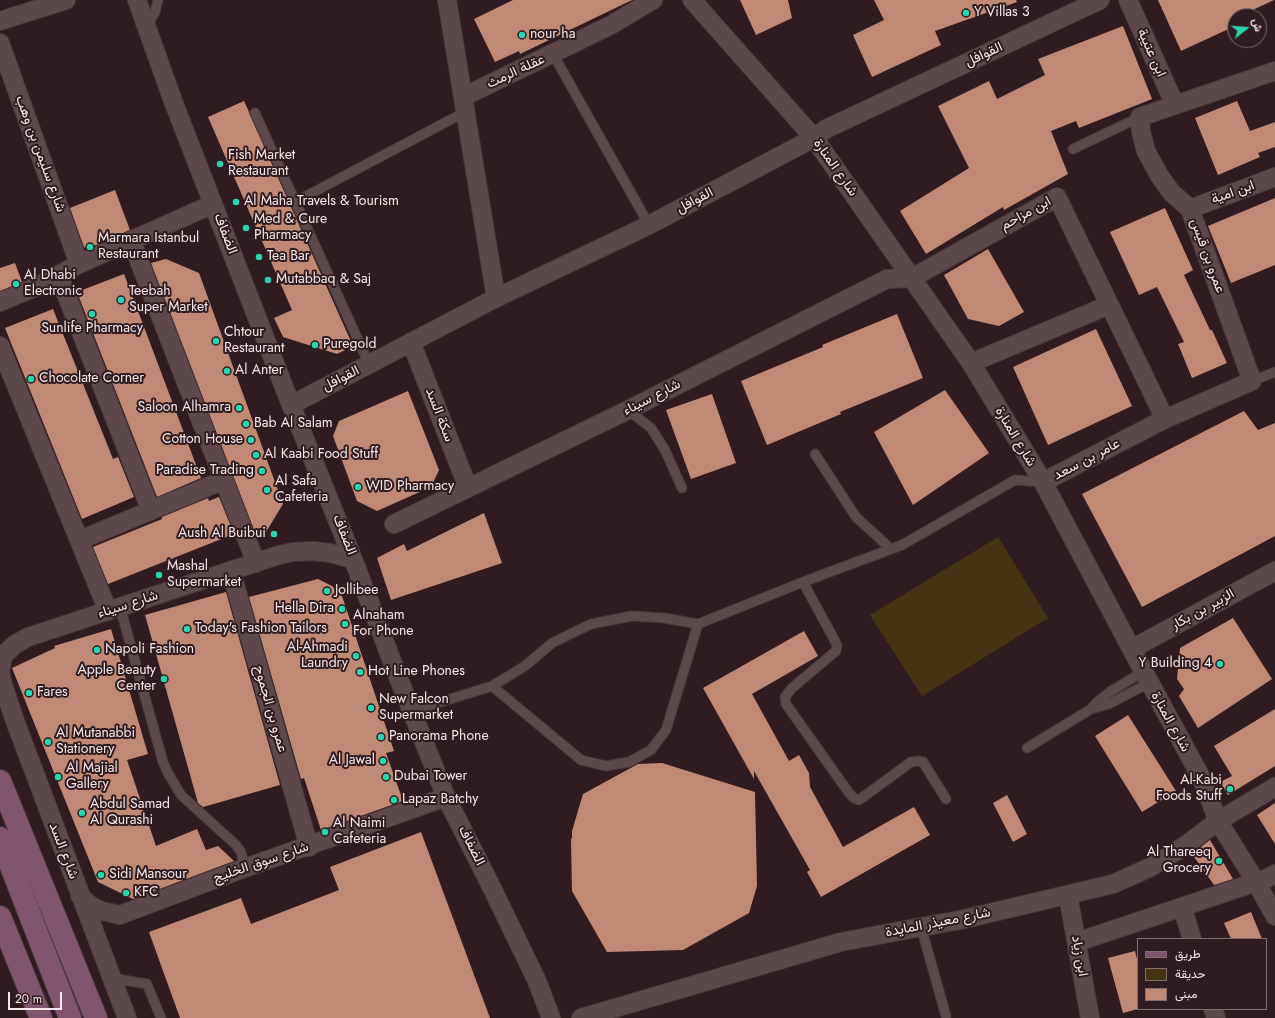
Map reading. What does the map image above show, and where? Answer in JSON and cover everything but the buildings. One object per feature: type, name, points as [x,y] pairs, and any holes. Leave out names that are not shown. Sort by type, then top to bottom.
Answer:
[{"type":"main road","points":[[0,781],[96,1018]]},
{"type":"main road","points":[[0,838],[70,1018]]},
{"type":"main road","points":[[0,917],[41,1018]]},
{"type":"street","points":[[0,21],[66,0]]},
{"type":"street","name":"الضفاف","points":[[137,0],[173,101],[446,797],[533,974],[551,1018]]},
{"type":"street","points":[[447,0],[496,298]]},
{"type":"street","name":"عقلة الرمث","points":[[464,105],[553,54],[612,25],[653,0]]},
{"type":"street","name":"شارع المنارة","points":[[692,0],[814,138],[971,363],[1042,482],[1202,779],[1218,821],[1256,882],[1275,916]]},
{"type":"street","name":"القوافل","points":[[291,405],[496,298],[649,225],[814,138],[826,129],[1100,0]]},
{"type":"street","name":"ابن عتيبة","points":[[1128,0],[1175,105]]},
{"type":"street","name":"شارع سليمن بن وهب","points":[[0,43],[79,264]]},
{"type":"street","points":[[1140,117],[1275,71]]},
{"type":"street","name":"عمرو بن قيس","points":[[1140,117],[1141,132],[1146,151],[1155,169],[1171,192],[1190,209],[1252,381]]},
{"type":"street","name":"ابن امية","points":[[1190,209],[1275,177]]},
{"type":"street","name":"ابن مزاحم","points":[[912,278],[1057,197],[1165,419]]},
{"type":"street","points":[[0,302],[60,276],[79,264],[131,240],[213,204]]},
{"type":"street","points":[[131,240],[256,563]]},
{"type":"street","points":[[60,276],[151,511]]},
{"type":"street","name":"شارع سيناء","points":[[394,524],[628,410],[887,279],[912,278]]},
{"type":"street","points":[[971,363],[1109,305]]},
{"type":"street","name":"سكة السد","points":[[411,342],[468,488]]},
{"type":"street","points":[[0,346],[80,540],[114,609]]},
{"type":"street","name":"عامر بن سعد","points":[[1042,482],[1165,419],[1252,381]]},
{"type":"street","points":[[80,540],[224,480]]},
{"type":"street","name":"شارع سيناء","points":[[2,682],[0,671],[4,656],[14,645],[28,637],[293,552],[313,551],[330,553],[353,559]]},
{"type":"street","name":"عمرو بن الجموح","points":[[231,571],[309,846]]},
{"type":"street","name":"الزبير بن بكار","points":[[1132,650],[1275,571]]},
{"type":"street","name":"شارع السد","points":[[2,682],[80,896],[127,1018]]},
{"type":"street","name":"شارع معيذر المايدة","points":[[581,1018],[841,942],[960,920],[1113,884],[1151,868],[1186,845],[1218,821],[1275,786]]},
{"type":"street","name":"شارع سوق الخليج","points":[[80,896],[91,906],[102,911],[120,915],[242,869],[446,797]]},
{"type":"street","points":[[1077,942],[1256,882],[1275,874]]},
{"type":"street","name":"ابن زياد","points":[[1068,895],[1090,1018]]},
{"type":"street","points":[[1182,907],[1192,938]]},
{"type":"lane","points":[[146,27],[155,12],[158,0]]},
{"type":"lane","points":[[553,54],[649,225]]},
{"type":"lane","points":[[295,202],[464,105]]},
{"type":"lane","points":[[255,113],[369,364]]},
{"type":"lane","points":[[1073,148],[1140,117]]},
{"type":"lane","points":[[1252,381],[1275,372]]},
{"type":"lane","points":[[628,410],[652,428],[665,450],[682,488]]},
{"type":"lane","points":[[815,454],[856,517],[891,549]]},
{"type":"lane","name":"عامر بن سعد","points":[[698,624],[803,582],[902,545],[1015,480],[1042,482]]},
{"type":"lane","points":[[803,582],[836,641],[837,646],[836,651],[792,688],[785,697],[786,704],[854,798],[859,800],[912,762],[918,761],[923,762],[946,799]]},
{"type":"lane","points":[[114,609],[163,762],[168,773],[181,795],[242,852],[242,869]]},
{"type":"lane","points":[[412,711],[492,686],[525,666],[552,643],[591,624],[632,616],[664,618],[698,624],[666,730],[651,750],[629,762],[606,766],[581,760],[492,686]]},
{"type":"lane","points":[[1091,709],[1109,704],[1146,677]]},
{"type":"lane","points":[[1027,748],[1091,709],[1104,696],[1146,677]]},
{"type":"lane","points":[[921,926],[946,1016]]},
{"type":"lane","points":[[111,978],[147,984],[161,1018]]},
{"type":"green space","points":[[998,537],[1048,618],[922,696],[870,615]]},
{"type":"place","name":"Y Villas 3","points":[[966,13]]},
{"type":"place","name":"nour ha","points":[[522,35]]},
{"type":"place","name":"Fish Market Restaurant","points":[[220,164]]},
{"type":"place","name":"Al Maha Travels & Tourism","points":[[236,202]]},
{"type":"place","name":"Med & Cure Pharmacy","points":[[246,228]]},
{"type":"place","name":"Marmara Istanbul Restaurant","points":[[90,247]]},
{"type":"place","name":"Tea Bar","points":[[259,257]]},
{"type":"place","name":"Mutabbaq & Saj","points":[[268,280]]},
{"type":"place","name":"Al Dhabi Electronic","points":[[16,284]]},
{"type":"place","name":"Teebah Super Market","points":[[121,300]]},
{"type":"place","name":"Sunlife Pharmacy","points":[[92,314]]},
{"type":"place","name":"Chtour Restaurant","points":[[216,341]]},
{"type":"place","name":"Puregold","points":[[315,345]]},
{"type":"place","name":"Al Anter","points":[[227,371]]},
{"type":"place","name":"Chocolate Corner","points":[[31,379]]},
{"type":"place","name":"Saloon Alhamra","points":[[239,408]]},
{"type":"place","name":"Bab Al Salam","points":[[246,424]]},
{"type":"place","name":"Cotton House","points":[[251,440]]},
{"type":"place","name":"Al Kaabi Food Stuff","points":[[256,455]]},
{"type":"place","name":"Paradise Trading","points":[[262,471]]},
{"type":"place","name":"WID Pharmacy","points":[[358,487]]},
{"type":"place","name":"Al Safa Cafeteria","points":[[267,490]]},
{"type":"place","name":"Aush Al Buibui","points":[[274,534]]},
{"type":"place","name":"Mashal Supermarket","points":[[159,575]]},
{"type":"place","name":"Jollibee","points":[[327,591]]},
{"type":"place","name":"Hella Dira","points":[[342,609]]},
{"type":"place","name":"Alnaham For Phone","points":[[345,624]]},
{"type":"place","name":"Today's Fashion Tailors","points":[[187,629]]},
{"type":"place","name":"Napoli Fashion","points":[[97,650]]},
{"type":"place","name":"Al-Ahmadi Laundry","points":[[356,656]]},
{"type":"place","name":"Y Building 4","points":[[1220,664]]},
{"type":"place","name":"Hot Line Phones","points":[[360,672]]},
{"type":"place","name":"Apple Beauty Center","points":[[164,679]]},
{"type":"place","name":"Fares","points":[[29,693]]},
{"type":"place","name":"New Falcon Supermarket","points":[[371,708]]},
{"type":"place","name":"Panorama Phone","points":[[381,737]]},
{"type":"place","name":"Al Mutanabbi Stationery","points":[[48,742]]},
{"type":"place","name":"Al Jawal","points":[[383,761]]},
{"type":"place","name":"Al Majial Gallery","points":[[58,777]]},
{"type":"place","name":"Dubai Tower","points":[[386,777]]},
{"type":"place","name":"Al-Kabi Foods Stuff","points":[[1230,789]]},
{"type":"place","name":"Lapaz Batchy","points":[[394,800]]},
{"type":"place","name":"Abdul Samad Al Qurashi","points":[[82,813]]},
{"type":"place","name":"Al Naimi Cafeteria","points":[[325,832]]},
{"type":"place","name":"Al Thareeq Grocery","points":[[1219,861]]},
{"type":"place","name":"Sidi Mansour","points":[[101,875]]},
{"type":"place","name":"KFC","points":[[126,893]]}]
